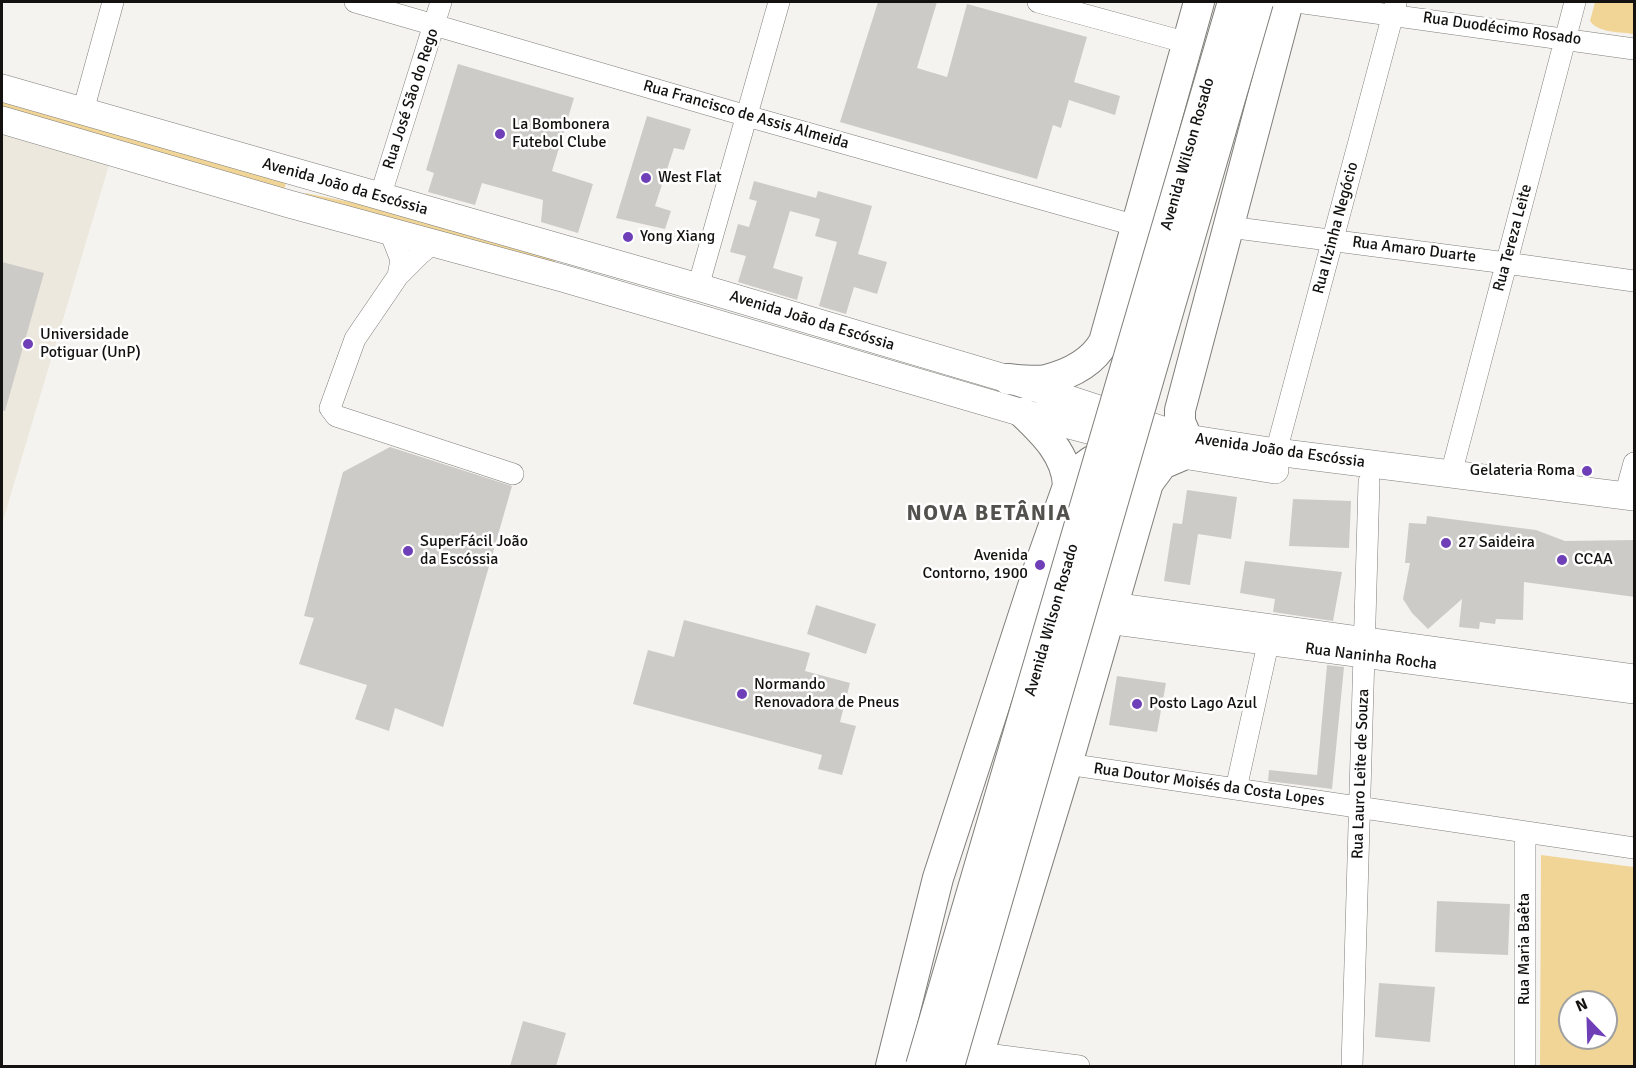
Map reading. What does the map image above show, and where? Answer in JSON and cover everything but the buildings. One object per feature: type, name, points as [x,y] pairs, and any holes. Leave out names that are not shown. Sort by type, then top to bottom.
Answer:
[{"type":"highway","points":[[1008,379],[1044,380],[1077,369],[1097,354],[1104,342],[1199,2]]},
{"type":"highway","name":"Avenida Wilson Rosado","points":[[921,1066],[1233,2]]},
{"type":"highway","name":"Avenida Wilson Rosado","points":[[949,1066],[1258,2]]},
{"type":"highway","points":[[977,1060],[1067,764],[1148,483],[1162,464],[1185,446],[1180,410],[1288,2]]},
{"type":"highway","points":[[1113,313],[1110,352],[1116,367],[1130,374],[1169,383],[1182,373],[1199,342]]},
{"type":"highway","points":[[1023,413],[1055,448],[1064,462],[1068,486]]},
{"type":"highway","points":[[891,1066],[938,878],[1068,486],[1077,472],[1085,465],[1103,459],[1122,461],[1142,470],[1148,483]]},
{"type":"main road","name":"Avenida João da Escóssia","points":[[2,88],[698,287],[1008,379],[1229,464],[1369,482],[1631,503]]},
{"type":"main road","name":"Avenida João da Escóssia","points":[[2,120],[289,204],[562,278],[1023,413],[1185,446],[1276,452],[1451,474],[1631,503]]},
{"type":"main road","points":[[289,204],[294,193],[302,188],[338,194],[369,194]]},
{"type":"main road","points":[[562,278],[564,268],[574,262],[615,271],[651,274]]},
{"type":"main road","points":[[725,325],[760,326],[822,343],[829,338],[829,326]]},
{"type":"street","points":[[83,111],[112,2]]},
{"type":"street","name":"Rua Francisco de Assis Almeida","points":[[355,2],[1137,226]]},
{"type":"street","name":"Rua José São do Rego","points":[[369,194],[435,25],[441,2]]},
{"type":"street","points":[[698,287],[779,2]]},
{"type":"street","points":[[1038,2],[1188,43]]},
{"type":"street","name":"Rua Duodécimo Rosado","points":[[1297,2],[1392,6],[1567,34],[1635,48]]},
{"type":"street","name":"Rua Tereza Leite","points":[[1451,474],[1575,2]]},
{"type":"street","name":"Rua Ilzinha Negócio","points":[[1276,452],[1333,240],[1392,6]]},
{"type":"street","name":"Rua Duodécimo Rosado","points":[[1567,34],[1635,39]]},
{"type":"street","name":"Rua Amaro Duarte","points":[[1229,227],[1506,262],[1635,281]]},
{"type":"street","points":[[390,232],[401,260],[398,276]]},
{"type":"street","points":[[435,242],[398,276],[355,339],[330,404],[331,411],[336,416],[513,474]]},
{"type":"street","points":[[1631,503],[1635,463]]},
{"type":"street","name":"Rua Lauro Leite de Souza","points":[[1352,1066],[1369,482]]},
{"type":"street","name":"Rua Naninha Rocha","points":[[1110,613],[1365,647],[1635,675]]},
{"type":"street","name":"Rua Naninha Rocha","points":[[1110,613],[1268,644],[1365,647],[1635,693]]},
{"type":"street","points":[[1236,789],[1268,644]]},
{"type":"street","name":"Rua Doutor Moisés da Costa Lopes","points":[[1067,764],[1635,848]]},
{"type":"street","name":"Rua Maria Baêta","points":[[1525,832],[1525,1066]]},
{"type":"street","points":[[977,1060],[1079,1066]]},
{"type":"shaded area","points":[[1595,2],[1634,2],[1634,34],[1610,31],[1594,25],[1590,21]]},
{"type":"shaded area","points":[[2,95],[287,178],[284,191],[2,110]]},
{"type":"shaded area","name":"Universidade Potiguar (UnP)","points":[[2,134],[109,165],[2,524]]},
{"type":"shaded area","points":[[305,193],[355,203],[555,259],[554,266],[306,196]]},
{"type":"shaded area","points":[[1541,855],[1634,867],[1634,1066],[1540,1066]]},
{"type":"place","name":"La Bombonera Futebol Clube","points":[[500,134]]},
{"type":"place","name":"West Flat","points":[[646,178]]},
{"type":"place","name":"Yong Xiang","points":[[628,237]]},
{"type":"place","name":"Universidade Potiguar (UnP)","points":[[28,344]]},
{"type":"place","name":"Gelateria Roma","points":[[1587,471]]},
{"type":"place","name":"27 Saideira","points":[[1446,543]]},
{"type":"place","name":"SuperFácil João da Escóssia","points":[[408,551]]},
{"type":"place","name":"CCAA","points":[[1562,560]]},
{"type":"place","name":"Avenida Contorno, 1900","points":[[1040,565]]},
{"type":"place","name":"Normando Renovadora de Pneus","points":[[742,694]]},
{"type":"place","name":"Posto Lago Azul","points":[[1137,704]]},
{"type":"district","name":"NOVA BETÂNIA","points":[[989,514]]}]
